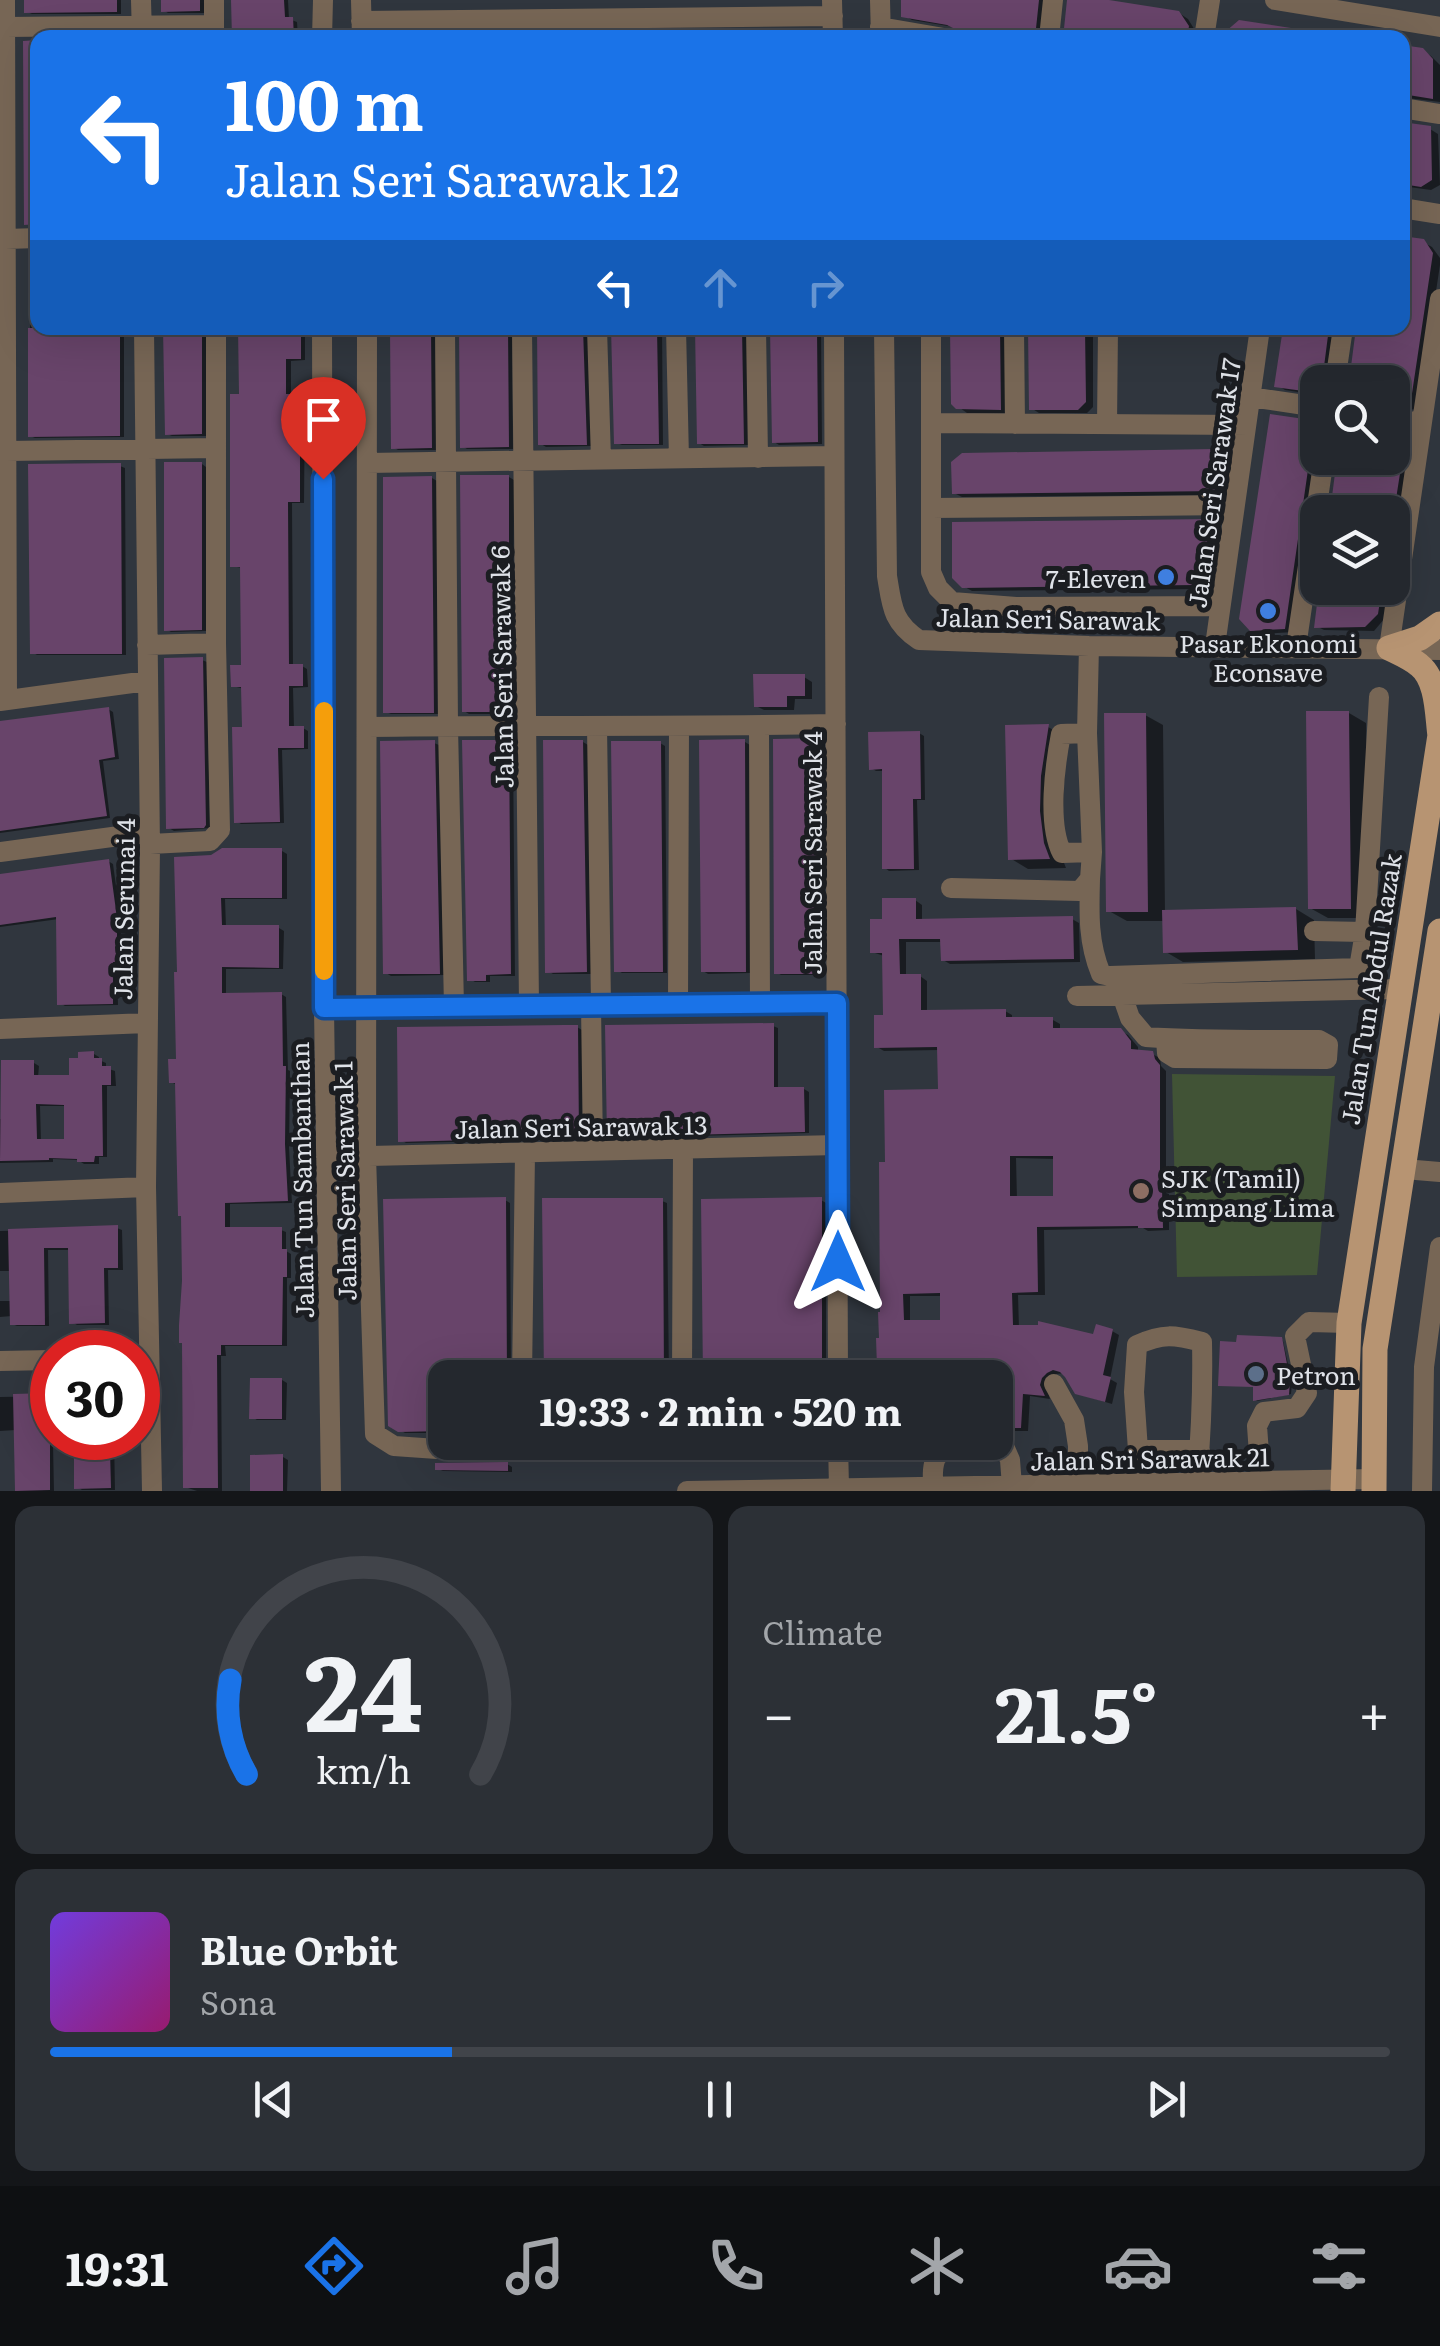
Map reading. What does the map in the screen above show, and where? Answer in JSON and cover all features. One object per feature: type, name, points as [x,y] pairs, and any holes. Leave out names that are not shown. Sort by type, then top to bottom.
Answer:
[{"type":"main road","points":[[1389,648],[1420,638],[1440,624]]},
{"type":"main road","name":"Jalan Tun Abdul Razak","points":[[1343,1486],[1349,1323],[1400,989],[1435,796],[1440,736],[1428,676],[1420,665],[1389,648]]},
{"type":"main road","points":[[1374,1485],[1375,1349],[1440,931]]},
{"type":"street","points":[[5,0],[4,400],[8,451],[3,565],[4,700],[148,680]]},
{"type":"street","points":[[141,0],[142,30]]},
{"type":"street","points":[[214,0],[214,30]]},
{"type":"street","points":[[322,0],[322,30]]},
{"type":"street","points":[[880,0],[880,30]]},
{"type":"street","points":[[1050,30],[1053,0]]},
{"type":"street","points":[[1205,30],[1210,0]]},
{"type":"street","points":[[1275,0],[1440,26]]},
{"type":"street","points":[[361,19],[437,10],[516,9],[589,18],[677,9],[754,9],[833,18]]},
{"type":"street","points":[[5,28],[74,30]]},
{"type":"street","points":[[1410,109],[1440,114]]},
{"type":"street","points":[[1410,209],[1440,214]]},
{"type":"street","points":[[4,249],[30,241]]},
{"type":"street","points":[[1389,648],[1440,299]]},
{"type":"street","name":"Jalan Serunai 4","points":[[144,335],[149,838],[144,1330]]},
{"type":"street","points":[[0,852],[149,838],[210,841],[220,830],[216,335]]},
{"type":"street","name":"Jalan Tun Sambanthan","points":[[322,335],[330,1491]]},
{"type":"street","name":"Jalan Seri Sarawak 1","points":[[368,335],[366,1156],[375,1434],[394,1446],[428,1449]]},
{"type":"street","points":[[445,335],[454,1006]]},
{"type":"street","name":"Jalan Seri Sarawak 6","points":[[522,335],[529,1006]]},
{"type":"street","points":[[598,335],[601,460]]},
{"type":"street","points":[[676,335],[679,459]]},
{"type":"street","points":[[756,335],[758,458]]},
{"type":"street","name":"Jalan Seri Sarawak 4","points":[[834,335],[838,1360]]},
{"type":"street","name":"Jalan Seri Sarawak","points":[[884,335],[887,576],[893,612],[904,630],[919,640],[1440,650]]},
{"type":"street","points":[[931,335],[931,572],[938,588],[952,602],[1016,607],[1220,606]]},
{"type":"street","points":[[1014,335],[1015,424]]},
{"type":"street","points":[[1106,425],[1108,335]]},
{"type":"street","name":"Jalan Seri Sarawak 17","points":[[1215,646],[1259,335]]},
{"type":"street","points":[[1337,365],[1342,335]]},
{"type":"street","points":[[1250,397],[1300,404]]},
{"type":"street","points":[[1410,421],[1421,423]]},
{"type":"street","points":[[930,423],[1246,426]]},
{"type":"street","points":[[8,451],[216,448]]},
{"type":"street","points":[[367,463],[834,456]]},
{"type":"street","points":[[1296,647],[1321,475]]},
{"type":"street","points":[[931,508],[1234,506]]},
{"type":"street","points":[[147,645],[216,643]]},
{"type":"street","points":[[1088,646],[1092,852],[1089,927],[1092,954],[1100,974],[1110,976],[1359,968],[1365,932],[1380,697]]},
{"type":"street","points":[[366,727],[836,724]]},
{"type":"street","points":[[592,1151],[596,726]]},
{"type":"street","points":[[759,726],[760,1004]]},
{"type":"street","points":[[678,727],[678,1004]]},
{"type":"street","points":[[1088,733],[1062,734],[1055,767],[1054,806],[1057,844],[1062,853],[1092,852]]},
{"type":"street","points":[[951,888],[1080,890],[1090,879]]},
{"type":"street","points":[[1314,931],[1365,932]]},
{"type":"street","points":[[1077,996],[1400,989]]},
{"type":"street","points":[[1122,995],[1130,1018],[1146,1038],[1318,1040],[1328,1045],[1328,1050],[1327,1060],[1175,1058],[1167,1053],[1166,1039]]},
{"type":"street","points":[[324,1008],[837,1003]]},
{"type":"street","points":[[0,1029],[147,1023]]},
{"type":"street","name":"Jalan Seri Sarawak 13","points":[[326,1157],[837,1145]]},
{"type":"street","points":[[682,1360],[683,1149]]},
{"type":"street","points":[[522,1360],[524,1152]]},
{"type":"street","points":[[1404,1168],[1440,1172]]},
{"type":"street","points":[[0,1193],[146,1187]]},
{"type":"street","points":[[1422,1491],[1440,1247]]},
{"type":"street","points":[[1261,1482],[1257,1426],[1264,1412],[1297,1408],[1307,1393],[1295,1336],[1308,1322],[1349,1323]]},
{"type":"street","points":[[1197,1482],[1200,1450],[1203,1417],[1202,1342],[1173,1334],[1136,1345],[1138,1450],[1200,1450]]},
{"type":"street","points":[[0,1362],[30,1361]]},
{"type":"street","points":[[1054,1384],[1074,1420],[1078,1484]]},
{"type":"street","name":"Jalan Serunai 4","points":[[150,1460],[152,1491]]},
{"type":"street","points":[[838,1460],[839,1488]]},
{"type":"street","points":[[934,1460],[934,1487]]},
{"type":"street","points":[[1010,1460],[1021,1487]]},
{"type":"street","name":"Jalan Sri Sarawak 21","points":[[688,1491],[1197,1482],[1374,1485]]},
{"type":"green space","points":[[1172,1074],[1335,1076],[1317,1275],[1177,1277]]},
{"type":"building","points":[[24,0],[117,0],[117,12],[24,13]]},
{"type":"building","points":[[161,0],[200,0],[200,11],[161,12]]},
{"type":"building","points":[[231,0],[284,0],[285,17],[293,17],[294,30],[232,30]]},
{"type":"building","points":[[901,0],[1039,0],[1036,30],[954,30],[947,25],[901,17]]},
{"type":"building","points":[[1067,0],[1109,0],[1179,11],[1189,26],[1188,30],[1064,30]]},
{"type":"building","points":[[1239,20],[1304,30],[1227,30]]},
{"type":"building","points":[[23,41],[30,41],[30,225],[24,225]]},
{"type":"building","points":[[1410,46],[1423,48],[1433,59],[1433,99],[1410,95]]},
{"type":"building","points":[[1410,123],[1431,126],[1432,180],[1421,187],[1410,185]]},
{"type":"building","points":[[1410,237],[1424,239],[1433,253],[1410,407],[1410,365],[1351,365],[1355,335],[1410,335]]},
{"type":"building","points":[[28,328],[30,335],[120,335],[120,436],[28,437]]},
{"type":"building","points":[[163,335],[202,335],[202,434],[165,435]]},
{"type":"building","points":[[238,335],[301,335],[301,359],[286,359],[286,394],[300,394],[300,502],[288,502],[289,664],[303,664],[303,686],[289,686],[289,726],[304,726],[304,748],[278,748],[280,822],[234,823],[232,727],[242,727],[241,687],[231,687],[230,665],[241,665],[240,567],[230,567],[230,394],[239,394]]},
{"type":"building","points":[[390,335],[431,335],[432,448],[391,449]]},
{"type":"building","points":[[459,335],[508,335],[509,447],[460,448]]},
{"type":"building","points":[[537,335],[583,335],[587,445],[538,445]]},
{"type":"building","points":[[611,335],[657,335],[659,444],[614,444]]},
{"type":"building","points":[[695,335],[742,335],[744,444],[697,444]]},
{"type":"building","points":[[770,335],[817,335],[818,442],[772,443]]},
{"type":"building","points":[[950,335],[1000,335],[1001,410],[956,409],[951,404]]},
{"type":"building","points":[[1028,335],[1085,335],[1086,402],[1078,410],[1029,410]]},
{"type":"building","points":[[1282,335],[1328,335],[1324,365],[1300,365],[1300,391],[1274,387]]},
{"type":"building","points":[[1270,414],[1300,418],[1300,475],[1307,475],[1304,495],[1300,495],[1300,525],[1285,629],[1250,631],[1239,619]]},
{"type":"building","points":[[1215,449],[1226,461],[1220,491],[952,494],[951,462],[962,453]]},
{"type":"building","points":[[164,462],[202,462],[202,630],[164,631]]},
{"type":"building","points":[[121,463],[122,654],[30,654],[28,464]]},
{"type":"building","points":[[460,475],[509,475],[509,712],[462,712]]},
{"type":"building","points":[[1335,475],[1400,475],[1397,495],[1332,495]]},
{"type":"building","points":[[432,476],[434,713],[383,713],[383,477]]},
{"type":"building","points":[[1214,519],[1208,574],[1195,585],[962,588],[952,578],[952,522]]},
{"type":"building","points":[[1317,605],[1379,605],[1378,614],[1365,627],[1314,628]]},
{"type":"building","points":[[203,657],[206,825],[166,829],[164,658]]},
{"type":"building","points":[[753,674],[805,674],[805,696],[787,696],[787,707],[754,707]]},
{"type":"building","points":[[109,707],[115,757],[99,760],[107,816],[0,831],[0,721]]},
{"type":"building","points":[[1306,711],[1349,711],[1351,909],[1308,909]]},
{"type":"building","points":[[1104,713],[1146,713],[1148,912],[1106,912]]},
{"type":"building","points":[[1049,724],[1040,811],[1050,859],[1008,860],[1005,725]]},
{"type":"building","points":[[920,731],[921,799],[913,799],[914,869],[882,869],[882,769],[869,770],[868,732]]},
{"type":"building","points":[[821,738],[821,974],[774,974],[773,739]]},
{"type":"building","points":[[745,739],[746,972],[701,972],[699,740]]},
{"type":"building","points":[[435,740],[440,974],[383,974],[380,741]]},
{"type":"building","points":[[462,740],[509,740],[511,974],[486,975],[486,981],[467,981]]},
{"type":"building","points":[[543,740],[583,740],[587,972],[545,973]]},
{"type":"building","points":[[611,741],[661,741],[663,972],[614,972]]},
{"type":"building","points":[[222,848],[282,848],[282,898],[221,898],[222,925],[279,925],[279,968],[222,967],[222,993],[282,992],[288,1201],[225,1203],[225,1227],[282,1227],[287,1277],[283,1277],[282,1345],[221,1345],[221,1355],[217,1355],[218,1488],[183,1488],[181,1216],[175,1083],[169,1083],[168,1059],[176,1059],[174,857],[211,855]]},
{"type":"building","points":[[109,859],[117,918],[113,1004],[57,1005],[56,917],[0,925],[0,874]]},
{"type":"building","points":[[882,898],[916,898],[916,919],[1073,916],[1074,959],[941,961],[940,939],[899,939],[900,974],[921,974],[921,1010],[1006,1009],[1006,1017],[1053,1017],[1053,1028],[1121,1028],[1131,1041],[1131,1049],[1153,1051],[1160,1065],[1163,1228],[1037,1227],[1038,1292],[1012,1293],[1013,1325],[1038,1325],[1038,1321],[1093,1334],[1096,1324],[1113,1329],[1103,1375],[1111,1377],[1105,1402],[1075,1394],[1065,1377],[1053,1370],[1042,1378],[1040,1385],[1045,1396],[1023,1394],[1021,1428],[1013,1428],[1013,1360],[877,1360],[879,1162],[885,1162],[884,1090],[938,1089],[937,1047],[874,1048],[874,1015],[883,1015],[882,953],[870,953],[870,919],[882,919]],"holes":[[[1010,1156],[1053,1156],[1053,1196],[1010,1196]],[[940,1293],[940,1320],[904,1320],[903,1294]]]},
{"type":"building","points":[[1296,907],[1298,950],[1163,953],[1162,910]]},
{"type":"building","points":[[774,1023],[774,1087],[804,1087],[805,1132],[607,1137],[605,1025]]},
{"type":"building","points":[[578,1025],[579,1137],[398,1142],[397,1027]]},
{"type":"building","points":[[94,1051],[94,1058],[102,1058],[102,1066],[111,1066],[111,1085],[102,1085],[103,1156],[95,1156],[94,1162],[49,1158],[0,1161],[1,1060],[34,1060],[34,1075],[69,1075],[69,1058],[78,1058],[78,1052]],"holes":[[[36,1104],[64,1105],[64,1139],[37,1139]]]},
{"type":"building","points":[[506,1197],[507,1360],[428,1360],[428,1431],[398,1432],[388,1426],[383,1199]]},
{"type":"building","points":[[822,1197],[822,1360],[703,1360],[701,1199]]},
{"type":"building","points":[[542,1198],[663,1198],[664,1360],[544,1360]]},
{"type":"building","points":[[118,1225],[118,1268],[104,1268],[105,1323],[69,1324],[68,1248],[44,1248],[45,1325],[10,1325],[8,1229]]},
{"type":"building","points":[[1237,1335],[1282,1337],[1289,1395],[1253,1401],[1253,1387],[1218,1386],[1220,1341],[1236,1342]]},
{"type":"building","points":[[250,1378],[282,1378],[282,1419],[249,1419]]},
{"type":"building","points":[[13,1394],[30,1394],[30,1460],[50,1460],[50,1490],[15,1491]]},
{"type":"building","points":[[283,1454],[283,1491],[250,1491],[250,1455]]},
{"type":"building","points":[[74,1460],[110,1460],[111,1488],[74,1489]]},
{"type":"building","points":[[508,1462],[508,1471],[435,1470],[435,1463]]},
{"type":"slow traffic","points":[[324,711],[324,971]]},
{"type":"place","name":"7-Eleven","points":[[1166,577]]},
{"type":"place","name":"Pasar Ekonomi Econsave","points":[[1268,611]]},
{"type":"place","name":"SJK (Tamil) Simpang Lima","points":[[1141,1191]]},
{"type":"place","name":"Petron","points":[[1256,1374]]},
{"type":"route","points":[[323,479],[324,1008],[837,1003],[838,1262]]}]
